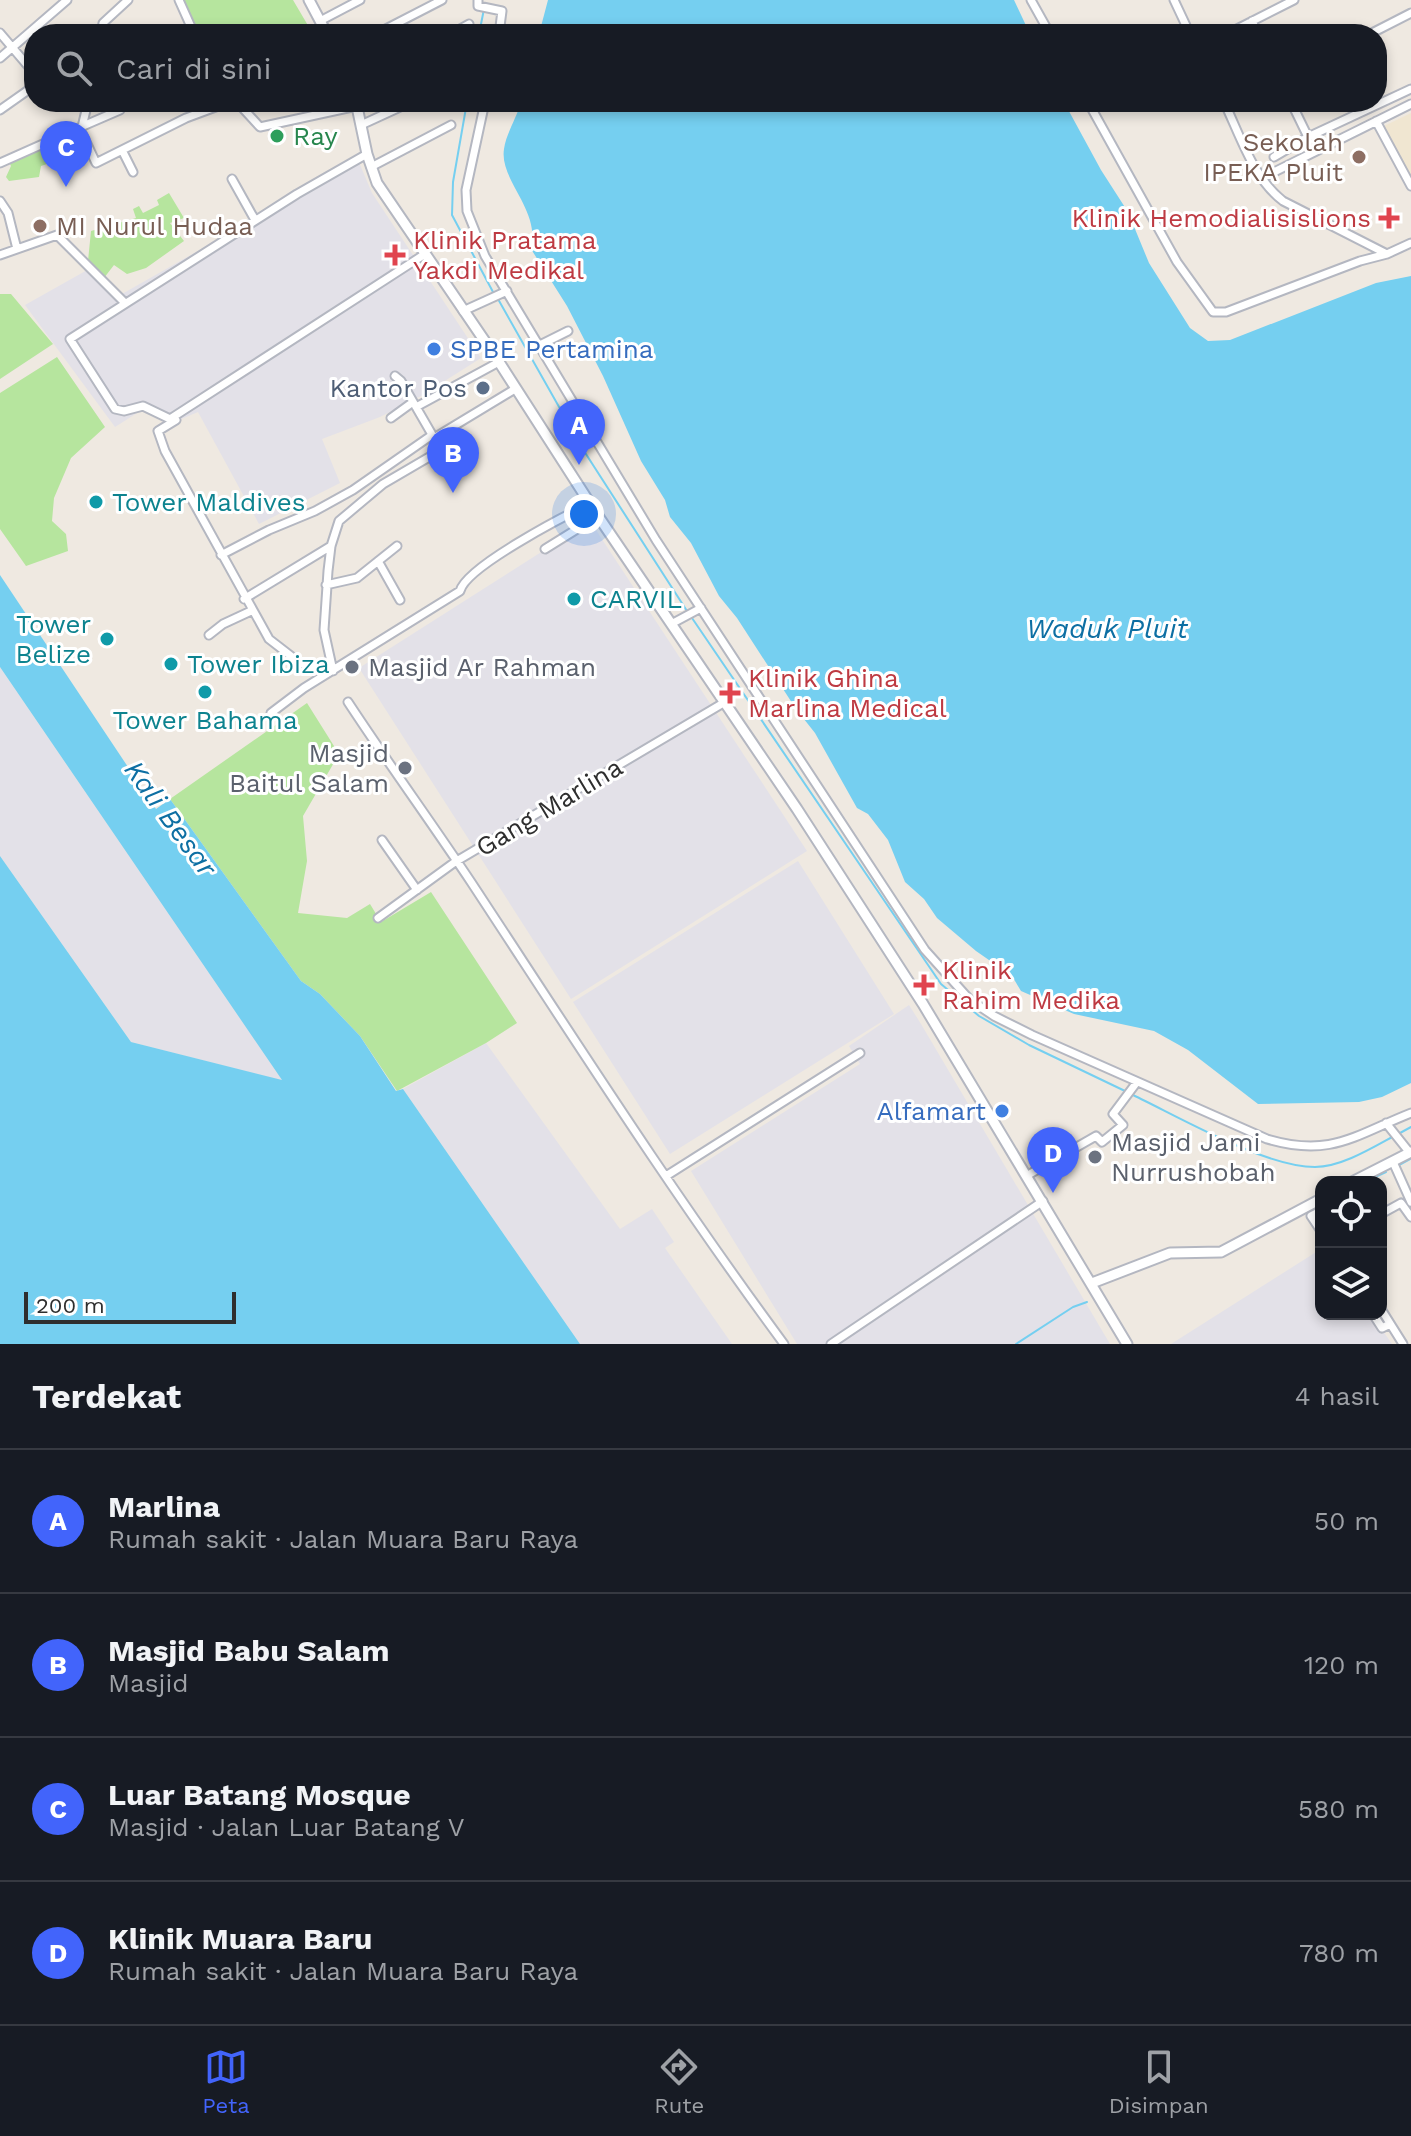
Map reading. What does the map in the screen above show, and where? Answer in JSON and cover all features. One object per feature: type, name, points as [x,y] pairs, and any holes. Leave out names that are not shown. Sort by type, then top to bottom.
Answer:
[{"type":"street","points":[[39,24],[67,0]]},
{"type":"street","points":[[103,24],[128,0]]},
{"type":"street","points":[[179,0],[190,24]]},
{"type":"street","points":[[309,0],[322,24]]},
{"type":"street","points":[[320,21],[360,0]]},
{"type":"street","points":[[395,24],[442,0]]},
{"type":"street","points":[[500,24],[504,0]]},
{"type":"street","points":[[1031,0],[1044,24]]},
{"type":"street","points":[[1174,0],[1185,24]]},
{"type":"street","points":[[1246,24],[1294,0]]},
{"type":"street","points":[[484,4],[502,11]]},
{"type":"street","points":[[1387,25],[1411,13]]},
{"type":"street","points":[[0,33],[24,60]]},
{"type":"street","points":[[0,58],[24,37]]},
{"type":"street","points":[[1387,100],[1411,89]]},
{"type":"street","points":[[0,110],[24,93]]},
{"type":"street","points":[[1260,175],[1411,104]]},
{"type":"street","points":[[86,112],[82,127],[95,162],[202,112]]},
{"type":"street","points":[[0,163],[116,112]]},
{"type":"street","points":[[243,112],[254,129],[323,112]]},
{"type":"street","points":[[358,112],[377,183],[499,362],[598,516],[673,623],[923,1004],[1127,1344]]},
{"type":"street","points":[[361,125],[389,112]]},
{"type":"street","points":[[483,112],[466,190],[467,211],[485,256],[606,459],[701,608],[925,950],[946,976],[970,1000],[994,1016],[1267,1139],[1302,1147],[1333,1146],[1389,1126],[1411,1113]]},
{"type":"street","points":[[1094,112],[1177,262],[1213,312],[1226,312],[1411,243]]},
{"type":"street","points":[[1229,112],[1271,191],[1283,201],[1387,254]]},
{"type":"street","points":[[1296,112],[1308,137]]},
{"type":"street","points":[[1274,157],[1362,112]]},
{"type":"street","points":[[1376,121],[1411,186]]},
{"type":"street","points":[[371,167],[451,125]]},
{"type":"street","points":[[122,150],[133,172]]},
{"type":"street","points":[[367,154],[255,220],[70,339],[119,411],[143,406],[170,419],[425,254]]},
{"type":"street","points":[[232,179],[255,220]]},
{"type":"street","points":[[0,201],[8,213],[17,249]]},
{"type":"street","points":[[0,255],[57,235],[125,303]]},
{"type":"street","points":[[463,311],[507,291]]},
{"type":"street","points":[[540,345],[568,331]]},
{"type":"street","points":[[391,418],[499,362]]},
{"type":"street","points":[[331,672],[324,630],[326,585],[331,546],[339,521],[383,484],[436,453],[439,446],[401,381],[395,376]]},
{"type":"street","points":[[221,555],[327,504],[433,436],[472,417],[515,389]]},
{"type":"street","points":[[181,412],[176,421],[158,431],[170,461],[244,599],[271,642],[300,663],[331,672]]},
{"type":"street","points":[[271,713],[460,591],[462,584],[494,558],[590,504]]},
{"type":"street","points":[[545,549],[598,516]]},
{"type":"street","points":[[244,599],[331,546]]},
{"type":"street","points":[[326,585],[357,578],[397,546]]},
{"type":"street","points":[[378,561],[400,600]]},
{"type":"street","points":[[673,623],[701,608]]},
{"type":"street","points":[[209,635],[223,624],[251,611]]},
{"type":"street","points":[[348,702],[609,1095],[784,1344]]},
{"type":"street","name":"Gang Marlina","points":[[378,918],[455,862],[725,702]]},
{"type":"street","points":[[382,840],[417,890]]},
{"type":"street","points":[[666,1176],[860,1053]]},
{"type":"street","points":[[1028,1175],[1075,1150],[1087,1140],[1096,1136],[1102,1142],[1123,1125],[1113,1114],[1137,1082]]},
{"type":"street","points":[[1364,1176],[1393,1162],[1408,1150],[1389,1126]]},
{"type":"street","points":[[1393,1162],[1411,1202]]},
{"type":"street","points":[[831,1344],[1043,1201]]},
{"type":"street","points":[[1092,1283],[1170,1253],[1221,1252],[1315,1202]]},
{"type":"street","points":[[1387,1211],[1401,1203],[1411,1217]]},
{"type":"street","points":[[1387,1319],[1403,1344]]},
{"type":"street","points":[[1377,1320],[1382,1328],[1390,1324]]},
{"type":"shaded area","points":[[1411,113],[1411,180],[1382,127]]},
{"type":"shaded area","points":[[358,160],[372,193],[481,358],[421,396],[380,417],[322,439],[340,483],[259,524],[198,412],[167,425],[145,408],[115,427],[25,305],[89,269],[115,298]]},
{"type":"shaded area","points":[[590,521],[807,851],[571,999],[359,668]]},
{"type":"shaded area","points":[[0,667],[283,1081],[131,1042],[0,856]]},
{"type":"shaded area","points":[[798,861],[894,1014],[670,1154],[573,1002]]},
{"type":"shaded area","points":[[909,1005],[1110,1344],[797,1344],[691,1171],[860,1064],[849,1046]]},
{"type":"shaded area","points":[[486,1043],[620,1229],[652,1209],[674,1242],[665,1248],[732,1344],[580,1344],[403,1089]]},
{"type":"shaded area","points":[[1315,1253],[1315,1320],[1375,1320],[1392,1344],[1171,1344]]},
{"type":"green space","points":[[178,0],[293,0],[307,24],[191,24]]},
{"type":"green space","points":[[76,130],[85,150],[68,141],[54,146],[53,162],[41,166],[39,177],[9,181],[6,177],[11,166],[9,162]]},
{"type":"green space","points":[[169,193],[184,218],[170,223],[184,241],[146,268],[127,274],[114,265],[104,278],[88,261],[91,231],[136,218],[133,209],[139,206],[143,213],[159,205],[157,200]]},
{"type":"green space","points":[[0,294],[11,294],[53,344],[0,379]]},
{"type":"green space","points":[[57,357],[105,427],[71,458],[54,498],[52,521],[66,534],[68,551],[26,566],[0,529],[0,393]]},
{"type":"green space","points":[[307,703],[339,754],[303,816],[307,861],[298,913],[347,918],[370,904],[381,922],[431,892],[517,1023],[397,1091],[360,1036],[320,994],[301,981],[170,799]]},
{"type":"water","points":[[548,0],[1014,0],[1025,24],[542,24]]},
{"type":"water","name":"Waduk Pluit","points":[[517,112],[1069,112],[1128,212],[1149,263],[1190,328],[1208,341],[1230,340],[1376,283],[1411,276],[1411,1083],[1382,1097],[1359,1102],[1258,1104],[1188,1050],[1154,1031],[1074,1014],[1021,991],[1012,976],[937,918],[924,899],[905,882],[888,840],[868,814],[857,808],[815,733],[719,596],[691,543],[670,517],[665,500],[641,461],[567,306],[531,249],[533,235],[530,221],[504,161],[505,143]]},
{"type":"water","name":"Kali Besar","points":[[0,575],[156,809],[170,799],[301,981],[320,994],[360,1036],[396,1091],[403,1089],[580,1344],[0,1344],[0,856],[131,1042],[282,1080],[0,667]]},
{"type":"waterway","points":[[481,24],[484,9]]},
{"type":"waterway","points":[[465,112],[453,182],[452,215],[493,292]]},
{"type":"waterway","points":[[498,299],[584,451],[687,611]]},
{"type":"waterway","points":[[692,618],[941,984],[979,1016],[1029,1045],[1125,1091]]},
{"type":"waterway","points":[[1133,1095],[1222,1139],[1295,1165],[1315,1167],[1335,1164],[1394,1136]]},
{"type":"waterway","points":[[1400,1133],[1411,1127]]},
{"type":"waterway","points":[[1399,1165],[1410,1159]]},
{"type":"waterway","points":[[1377,1176],[1386,1172]]},
{"type":"waterway","points":[[1200,1257],[1221,1256]]},
{"type":"waterway","points":[[1016,1344],[1073,1307],[1087,1302]]},
{"type":"place","name":"Ray","points":[[277,136]]},
{"type":"place","name":"Sekolah IPEKA Pluit","points":[[1359,157]]},
{"type":"place","name":"Luar Batang Mosque","points":[[66,187]]},
{"type":"place","name":"Klinik Hemodialisislions","points":[[1389,218]]},
{"type":"place","name":"MI Nurul Hudaa","points":[[40,226]]},
{"type":"place","name":"Klinik Pratama Yakdi Medikal","points":[[395,255]]},
{"type":"place","name":"SPBE Pertamina","points":[[434,349]]},
{"type":"place","name":"Kantor Pos","points":[[483,388]]},
{"type":"place","name":"Marlina","points":[[579,465]]},
{"type":"place","name":"Masjid Babu Salam","points":[[453,493]]},
{"type":"place","name":"Tower Maldives","points":[[96,502]]},
{"type":"place","name":"CARVIL","points":[[574,599]]},
{"type":"place","name":"Tower Belize","points":[[107,639]]},
{"type":"place","name":"Tower Ibiza","points":[[171,664]]},
{"type":"place","name":"Masjid Ar Rahman","points":[[352,667]]},
{"type":"place","name":"Tower Bahama","points":[[205,692]]},
{"type":"place","name":"Klinik Ghina Marlina Medical","points":[[730,693]]},
{"type":"place","name":"Masjid Baitul Salam","points":[[405,768]]},
{"type":"place","name":"Klinik Rahim Medika","points":[[924,985]]},
{"type":"place","name":"Alfamart","points":[[1002,1111]]},
{"type":"place","name":"Masjid Jami Nurrushobah","points":[[1095,1157]]},
{"type":"place","name":"Klinik Muara Baru","points":[[1053,1193]]}]
